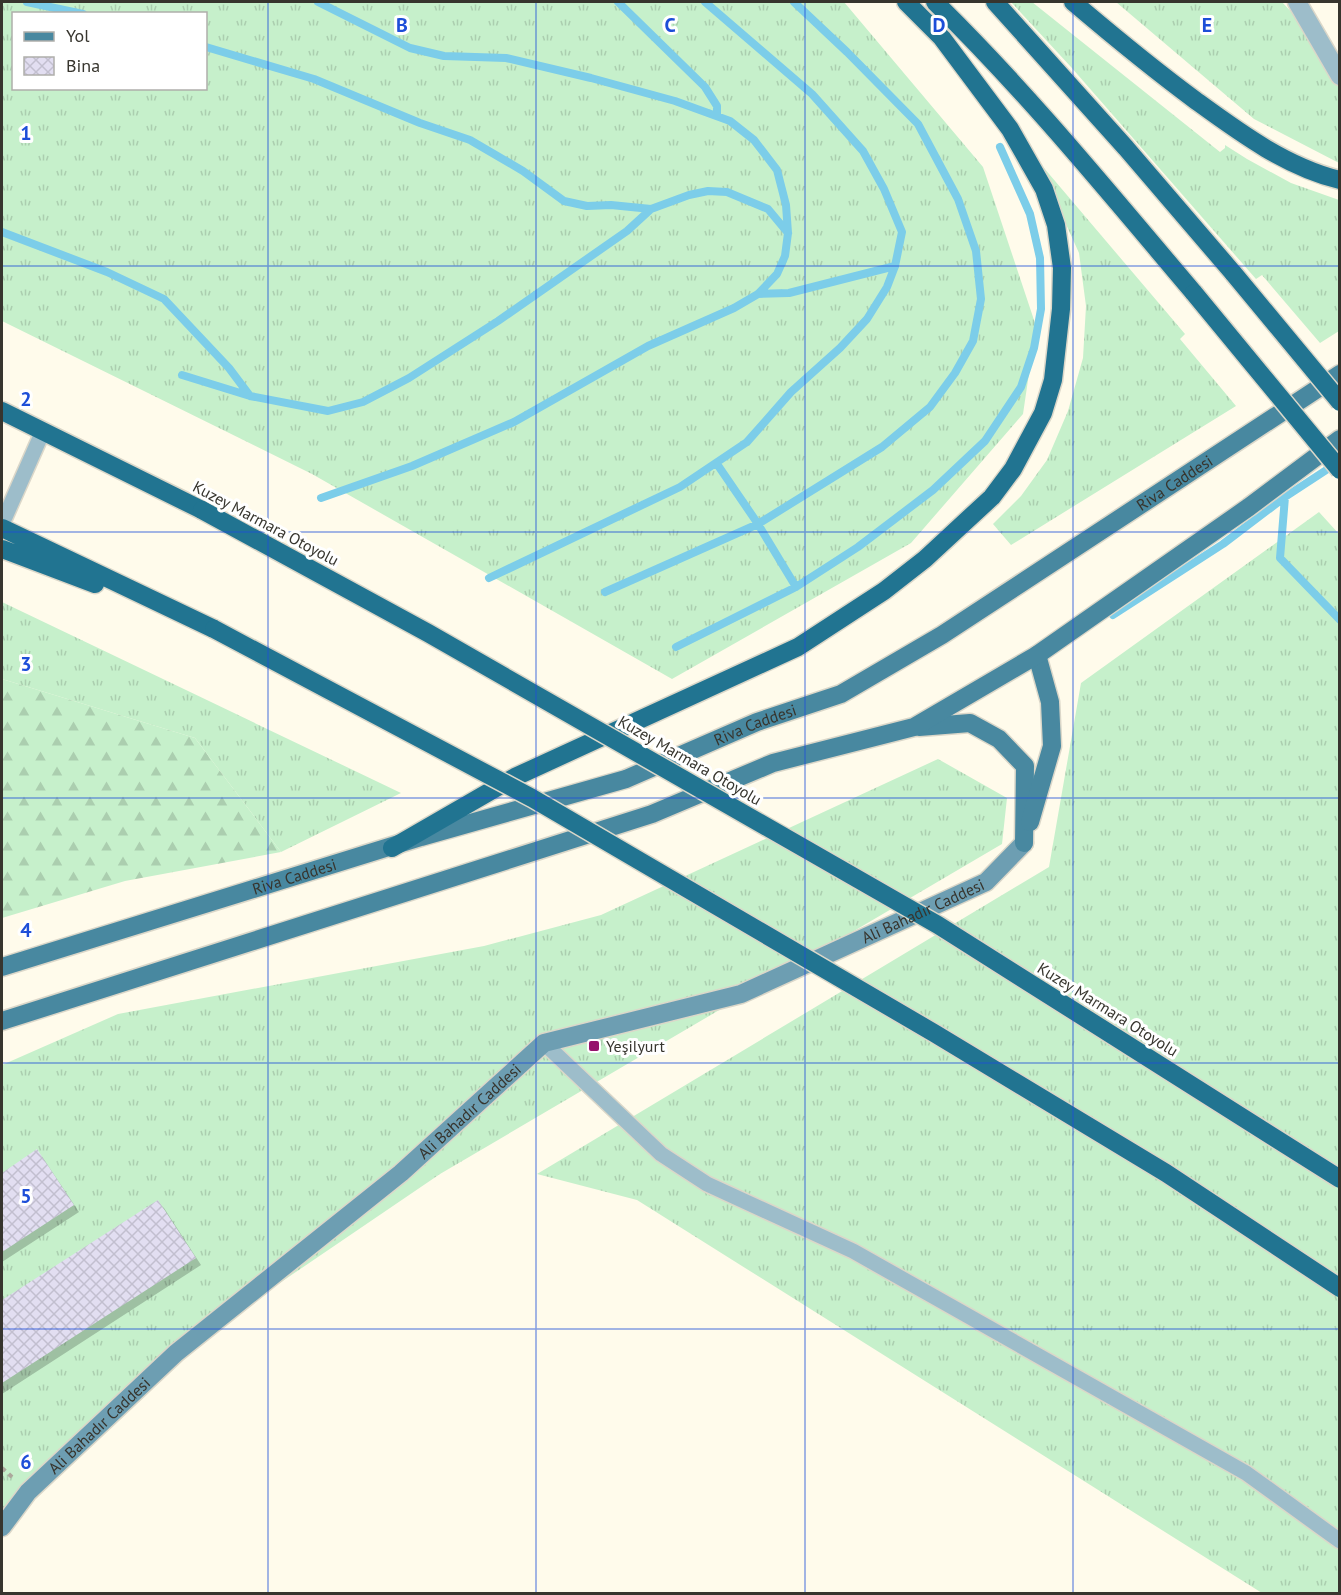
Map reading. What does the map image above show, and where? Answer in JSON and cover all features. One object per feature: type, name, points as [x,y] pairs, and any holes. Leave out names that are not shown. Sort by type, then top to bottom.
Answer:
[{"type":"highway","points":[[392,848],[515,777],[798,647],[876,597],[926,559],[992,497],[1013,469],[1043,413],[1053,380],[1061,309],[1062,268],[1056,225],[1044,189],[1010,129],[942,38],[906,2]]},
{"type":"highway","points":[[935,2],[991,57],[1078,156],[1340,470]]},
{"type":"highway","points":[[995,2],[1126,148],[1340,402]]},
{"type":"highway","points":[[1073,2],[1166,78],[1227,123],[1270,151],[1306,169],[1340,180]]},
{"type":"highway","name":"Kuzey Marmara Otoyolu","points":[[2,411],[202,510],[438,638],[938,925],[1340,1179]]},
{"type":"highway","points":[[2,526],[214,629],[532,798],[914,1021],[1166,1173],[1340,1288]]},
{"type":"highway","points":[[2,549],[214,629]]},
{"type":"main road","name":"Riva Caddesi","points":[[2,967],[392,848],[421,837],[626,779],[757,722],[841,694],[942,635],[1340,374]]},
{"type":"main road","points":[[914,727],[1037,655],[1249,507],[1340,439]]},
{"type":"main road","points":[[1024,843],[1052,746],[1050,702],[1037,655]]},
{"type":"main road","points":[[2,1022],[652,814],[773,763],[914,727],[970,723],[999,739],[1024,766],[1024,843]]},
{"type":"main road","name":"Ali Bahadır Caddesi","points":[[2,1527],[28,1492],[176,1353],[401,1173],[544,1043],[741,994],[986,882],[1024,843]]},
{"type":"street","points":[[1297,2],[1340,76]]},
{"type":"lane","points":[[2,526],[43,431]]},
{"type":"lane","points":[[544,1043],[661,1154],[707,1184],[864,1257],[1246,1473],[1340,1541]]},
{"type":"green space","points":[[2,2],[844,2],[983,167],[1036,326],[1023,414],[911,543],[672,679],[312,474],[2,321]]},
{"type":"green space","points":[[1011,2],[1032,2],[1220,152],[1225,145],[1291,183],[1339,200],[1339,331],[1320,343],[1262,275],[1256,279],[1071,67]]},
{"type":"green space","points":[[1116,2],[1282,2],[1339,63],[1339,163],[1254,119]]},
{"type":"green space","points":[[1044,168],[1185,334],[1180,339],[1236,406],[1011,545],[993,524],[1021,496],[1047,460],[1068,411],[1083,358],[1086,306],[1079,253],[1042,171]]},
{"type":"green space","points":[[1319,512],[1339,534],[1339,1593],[1262,1593],[637,1200],[537,1174],[1049,867],[1081,683]]},
{"type":"green space","points":[[2,602],[401,793],[281,852],[195,738],[2,679]]},
{"type":"green space","points":[[2,679],[195,738],[281,852],[125,881],[2,918]]},
{"type":"green space","points":[[938,759],[1007,798],[1002,844],[440,1174],[143,1376],[2,1517],[2,1065],[118,1014],[484,946],[601,915]]},
{"type":"building","points":[[37,1149],[74,1205],[2,1252],[2,1173]]},
{"type":"building","points":[[158,1200],[196,1258],[2,1383],[2,1300]]},
{"type":"waterway","points":[[27,2],[74,12]]},
{"type":"waterway","points":[[318,2],[410,48],[444,56],[506,58],[675,101],[730,121],[754,140],[777,170],[786,205],[788,233],[785,256],[777,274],[758,294],[734,308],[648,346],[514,422],[412,466],[321,498]]},
{"type":"waterway","points":[[618,2],[705,87],[717,106],[717,115]]},
{"type":"waterway","points":[[489,578],[680,487],[747,442],[791,392],[840,348],[867,319],[887,287],[895,266],[902,232],[884,189],[863,151],[812,94],[705,2]]},
{"type":"waterway","points":[[605,592],[758,524],[882,447],[930,407],[955,373],[973,341],[981,299],[976,251],[958,199],[918,124],[794,2]]},
{"type":"waterway","points":[[207,47],[314,79],[420,123],[470,140],[523,171],[564,201],[587,206],[611,205],[651,209],[689,195],[708,191],[727,192],[768,209],[788,233]]},
{"type":"waterway","points":[[676,647],[796,587],[858,547],[933,490],[985,441],[1021,387],[1034,348],[1041,309],[1040,258],[1030,214],[1000,147]]},
{"type":"waterway","points":[[182,375],[250,396],[328,411],[363,402],[409,378],[498,321],[627,231],[651,209]]},
{"type":"waterway","points":[[2,232],[107,272],[164,299],[229,368],[250,396]]},
{"type":"waterway","points":[[758,294],[789,293],[895,266]]},
{"type":"waterway","points":[[1113,615],[1223,544],[1285,497],[1337,463]]},
{"type":"waterway","points":[[717,464],[758,524],[796,587]]},
{"type":"waterway","points":[[1285,497],[1280,558],[1340,620]]},
{"type":"place","name":"Yeşilyurt","points":[[594,1046]]}]
